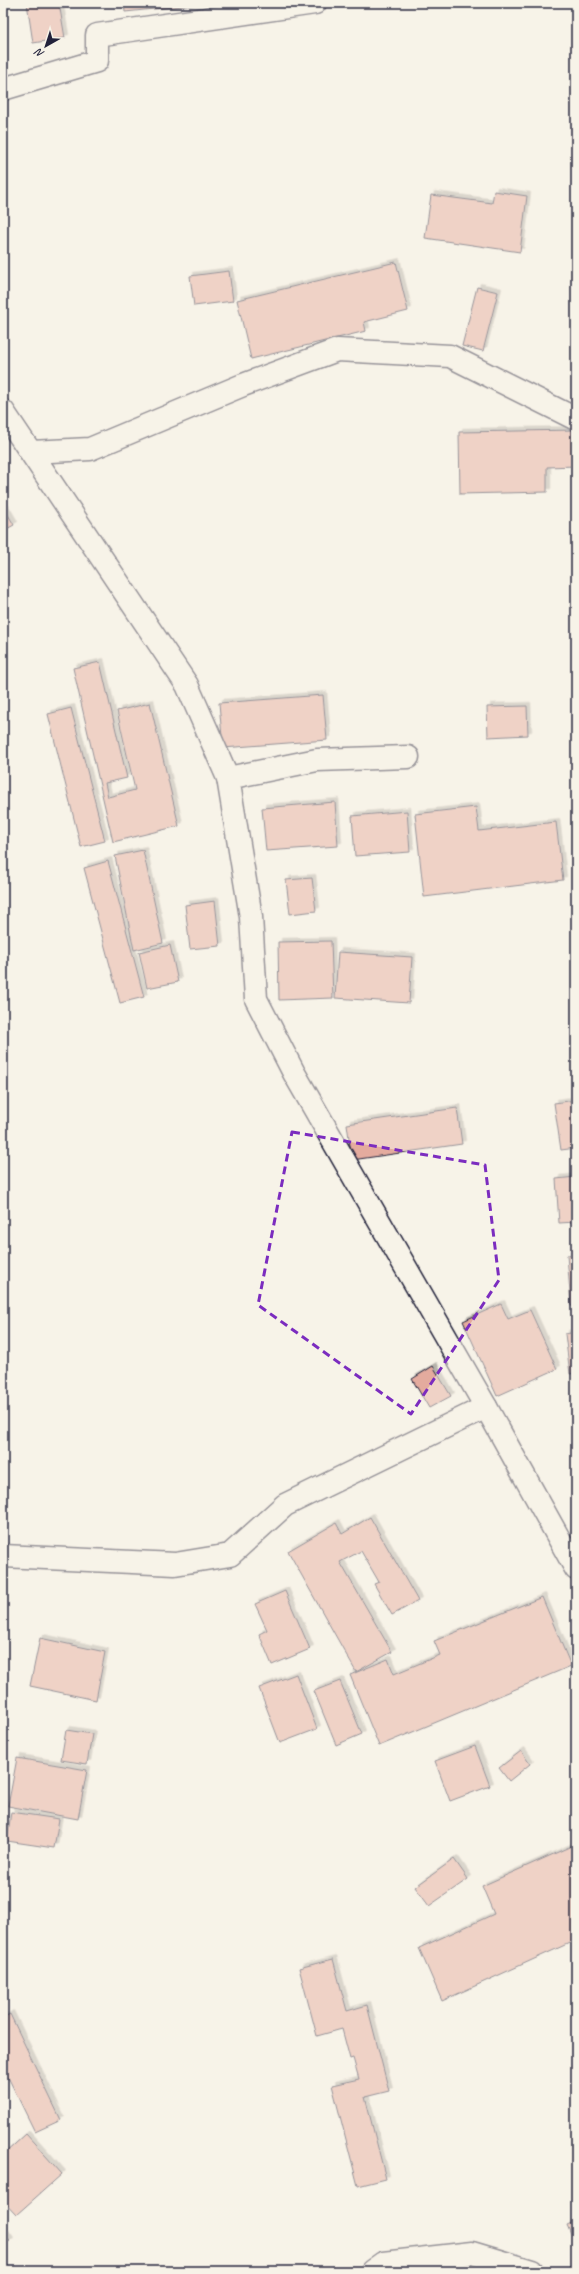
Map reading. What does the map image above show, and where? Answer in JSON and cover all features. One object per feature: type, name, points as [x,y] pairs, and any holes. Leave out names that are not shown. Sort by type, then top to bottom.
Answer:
[{"type":"street","points":[[3,89],[97,61],[97,35],[316,3]]},
{"type":"street","points":[[31,452],[90,449],[243,385],[337,350],[450,356],[576,419]]},
{"type":"street","points":[[3,411],[187,686],[228,778],[251,917],[256,999],[294,1073],[486,1407],[576,1569]]},
{"type":"street","points":[[228,778],[317,760],[408,757]]},
{"type":"street","points":[[3,1556],[175,1564],[230,1555],[285,1505],[486,1407]]},
{"type":"street","points":[[372,2271],[383,2263],[472,2253],[532,2271]]},
{"type":"highlighted area","points":[[292,1132],[485,1165],[499,1280],[411,1414],[258,1305]]},
{"type":"building","points":[[27,3],[59,3],[65,38],[33,43]]},
{"type":"building","points":[[124,3],[212,3],[125,12]]},
{"type":"building","points":[[494,191],[527,196],[520,252],[425,238],[431,195],[492,203]]},
{"type":"building","points":[[396,262],[408,311],[364,322],[366,331],[251,359],[237,300]]},
{"type":"building","points":[[229,271],[233,301],[194,306],[190,276]]},
{"type":"building","points":[[477,287],[498,292],[483,351],[462,346]]},
{"type":"building","points":[[575,430],[576,466],[547,467],[547,492],[460,494],[459,432]]},
{"type":"building","points":[[3,506],[14,525],[3,531]]},
{"type":"building","points":[[100,662],[127,778],[105,783],[108,797],[135,790],[117,711],[150,703],[179,826],[113,842],[73,668]]},
{"type":"building","points":[[323,695],[327,740],[223,748],[219,703]]},
{"type":"building","points":[[527,706],[528,735],[488,737],[487,707]]},
{"type":"building","points":[[71,708],[105,841],[81,847],[48,714]]},
{"type":"building","points":[[335,802],[338,846],[266,851],[262,808]]},
{"type":"building","points":[[476,807],[479,831],[556,822],[563,880],[424,897],[415,814]]},
{"type":"building","points":[[407,811],[410,852],[355,856],[352,816]]},
{"type":"building","points":[[143,850],[163,943],[134,950],[115,856]]},
{"type":"building","points":[[108,861],[144,997],[120,1003],[84,868]]},
{"type":"building","points":[[312,878],[316,911],[290,914],[286,880]]},
{"type":"building","points":[[215,901],[220,946],[190,949],[185,905]]},
{"type":"building","points":[[331,941],[333,998],[279,1000],[278,942]]},
{"type":"building","points":[[170,945],[178,982],[147,988],[139,952]]},
{"type":"building","points":[[338,952],[412,957],[409,1003],[335,998]]},
{"type":"building","points":[[576,1100],[576,1148],[561,1150],[554,1103]]},
{"type":"building","points":[[457,1108],[462,1144],[352,1160],[347,1124]]},
{"type":"building","points":[[576,1177],[576,1222],[559,1223],[556,1179]]},
{"type":"building","points":[[576,1254],[576,1306],[571,1306],[567,1255]]},
{"type":"building","points":[[501,1304],[508,1319],[530,1310],[557,1369],[497,1396],[463,1321]]},
{"type":"building","points":[[576,1332],[576,1373],[570,1374],[565,1334]]},
{"type":"building","points":[[433,1366],[451,1396],[429,1408],[412,1379]]},
{"type":"building","points":[[370,1517],[418,1601],[392,1615],[374,1584],[379,1582],[361,1551],[340,1562],[392,1652],[356,1672],[288,1551],[336,1523],[342,1534]]},
{"type":"building","points":[[285,1591],[310,1649],[272,1665],[259,1634],[267,1630],[255,1604]]},
{"type":"building","points":[[542,1597],[571,1666],[379,1746],[350,1675],[388,1659],[394,1674],[440,1655],[434,1641]]},
{"type":"building","points":[[40,1638],[105,1652],[96,1700],[30,1686]]},
{"type":"building","points":[[296,1674],[317,1729],[280,1743],[259,1688]]},
{"type":"building","points":[[340,1681],[362,1734],[336,1745],[314,1691]]},
{"type":"building","points":[[66,1730],[92,1734],[87,1764],[61,1760]]},
{"type":"building","points":[[475,1746],[490,1786],[450,1801],[435,1761]]},
{"type":"building","points":[[521,1751],[530,1764],[509,1781],[499,1768]]},
{"type":"building","points":[[17,1758],[87,1770],[78,1819],[8,1806]]},
{"type":"building","points":[[11,1812],[59,1819],[54,1848],[7,1841]]},
{"type":"building","points":[[576,1844],[576,1940],[442,2001],[419,1948],[494,1914],[482,1886]]},
{"type":"building","points":[[454,1859],[468,1879],[429,1906],[415,1887]]},
{"type":"building","points":[[333,1959],[347,2011],[367,2005],[389,2091],[365,2097],[386,2179],[358,2186],[332,2085],[359,2079],[353,2058],[350,2059],[342,2029],[317,2036],[299,1968]]},
{"type":"building","points":[[10,2014],[61,2120],[35,2132],[3,2067],[3,2018]]},
{"type":"building","points":[[26,2134],[62,2174],[16,2215],[3,2201],[3,2155]]},
{"type":"building","points":[[576,2221],[576,2246],[567,2225]]},
{"type":"building","points":[[3,2231],[10,2241],[3,2245]]}]
